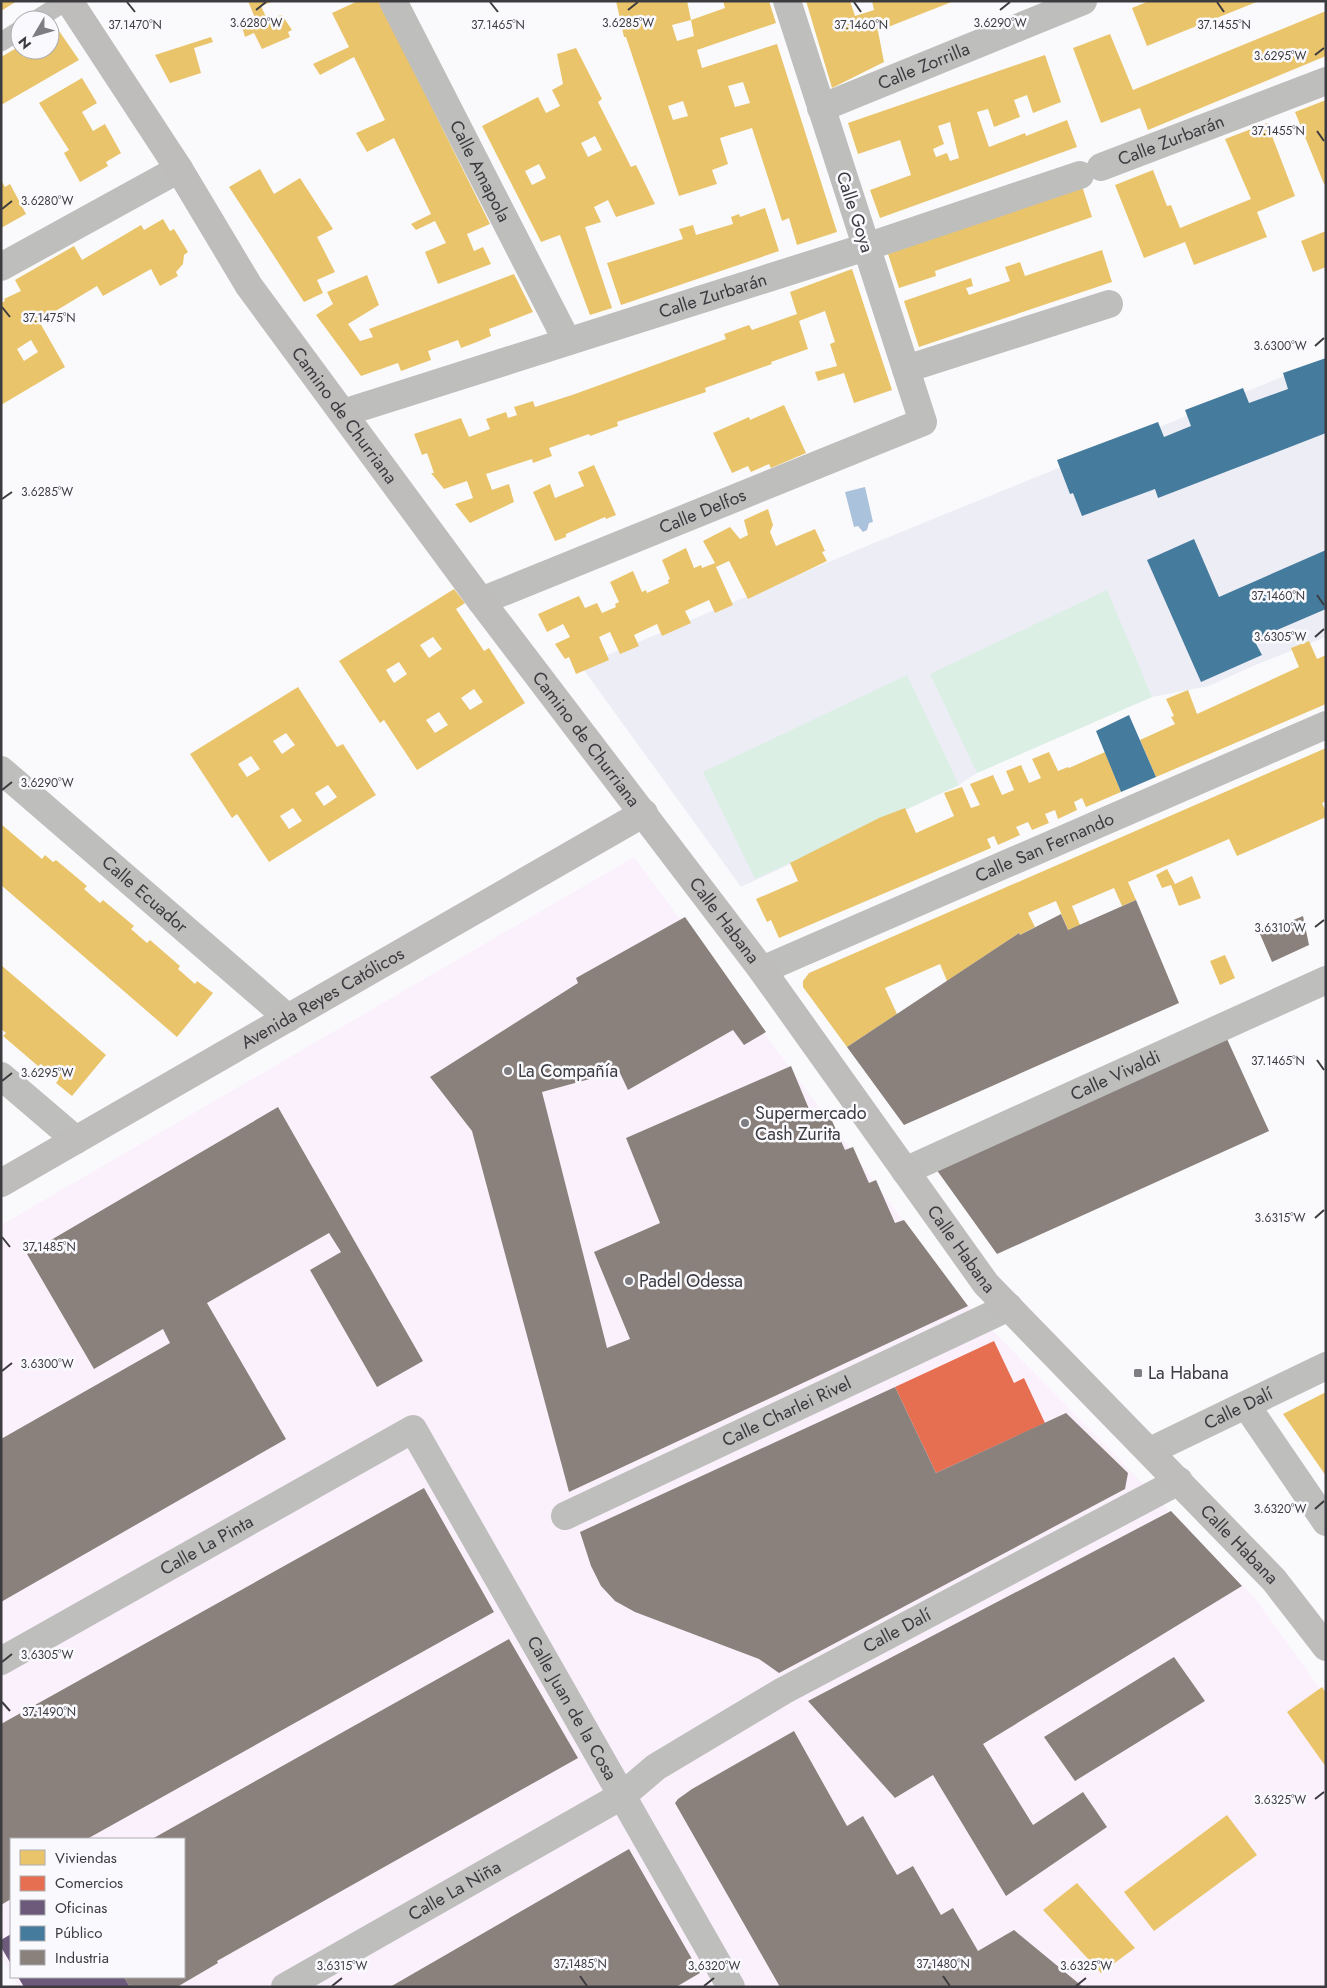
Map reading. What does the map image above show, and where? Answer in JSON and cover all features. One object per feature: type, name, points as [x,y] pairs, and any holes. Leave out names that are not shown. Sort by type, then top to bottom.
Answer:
[{"type":"street","name":"Camino de Churriana","points":[[67,1],[179,169],[249,286],[481,601],[644,813]]},
{"type":"street","name":"Calle Amapola","points":[[394,1],[567,340]]},
{"type":"street","name":"Calle Goya","points":[[787,1],[923,422]]},
{"type":"street","name":"Calle Zorrilla","points":[[821,108],[1082,1]]},
{"type":"street","name":"Calle Zurbarán","points":[[343,413],[567,340],[866,247],[1091,171],[1326,81]]},
{"type":"street","points":[[1,267],[179,169]]},
{"type":"street","points":[[906,369],[1110,304]]},
{"type":"street","name":"Calle Delfos","points":[[481,601],[923,422]]},
{"type":"street","name":"Calle San Fernando","points":[[762,970],[1326,725]]},
{"type":"street","name":"Calle Ecuador","points":[[1,770],[288,1018]]},
{"type":"street","name":"Calle Habana","points":[[644,813],[762,970],[986,1284],[1274,1580],[1326,1648]]},
{"type":"street","name":"Avenida Reyes Católicos","points":[[1,1183],[644,813]]},
{"type":"street","name":"Calle Vivaldi","points":[[905,1171],[1326,980]]},
{"type":"street","points":[[1,1076],[76,1140]]},
{"type":"street","name":"Calle Charlei Rivel","points":[[565,1516],[1009,1307]]},
{"type":"street","name":"Calle Dalí","points":[[1150,1451],[1326,1366]]},
{"type":"street","points":[[1246,1405],[1326,1522]]},
{"type":"street","name":"Calle La Pinta","points":[[1,1661],[413,1429]]},
{"type":"street","name":"Calle Juan de la Cosa","points":[[413,1429],[731,1987]]},
{"type":"street","name":"Calle Dalí","points":[[623,1795],[656,1767],[783,1691],[1179,1481]]},
{"type":"street","name":"Calle La Niña","points":[[286,1987],[623,1795]]},
{"type":"lane","points":[[52,10],[67,1]]},
{"type":"shaded area","points":[[1326,359],[1326,637],[1209,686],[1152,697],[977,773],[959,785],[741,887],[581,666],[874,543]]},
{"type":"shaded area","points":[[634,857],[958,1295],[1255,1598],[1326,1697],[1326,1987],[19,1987],[14,1978],[185,1978],[185,1838],[10,1838],[10,1972],[1,1955],[1,1225]]},
{"type":"green space","points":[[1107,590],[1152,697],[977,773],[930,674]]},
{"type":"green space","points":[[907,675],[959,785],[755,879],[703,772]]},
{"type":"water","points":[[865,487],[873,522],[869,523],[867,530],[863,532],[858,526],[854,527],[845,492]]},
{"type":"building: Viviendas","points":[[1,1],[17,1],[1,11]]},
{"type":"building: Viviendas","points":[[248,1],[274,1],[261,6],[267,19],[282,15],[292,30],[288,32],[290,37],[262,49],[254,33],[245,37],[242,27],[257,23]]},
{"type":"building: Viviendas","points":[[358,1],[379,1],[490,224],[467,234],[474,251],[483,247],[491,264],[438,284],[425,252],[446,243],[435,221],[416,230],[411,224],[431,214],[394,138],[367,152],[356,133],[385,120],[354,57],[320,75],[313,64],[349,47],[332,13]]},
{"type":"building: Viviendas","points":[[616,1],[687,1],[691,20],[725,8],[723,1],[769,1],[776,23],[697,50],[702,68],[777,44],[837,232],[797,245],[789,218],[782,221],[752,128],[720,138],[728,164],[712,170],[717,184],[679,196],[626,37],[624,37]],"holes":[[[691,20],[694,36],[677,41],[672,25]],[[743,82],[750,103],[735,107],[728,86]],[[683,101],[688,116],[673,120],[668,106]]]},
{"type":"building: Viviendas","points":[[806,1],[850,1],[855,16],[874,10],[872,1],[954,1],[878,31],[884,62],[832,88]]},
{"type":"building: Viviendas","points":[[1149,1],[1259,1],[1147,46],[1132,8]]},
{"type":"building: Viviendas","points":[[1326,11],[1326,56],[1148,130],[1140,108],[1101,123],[1073,48],[1110,34],[1133,90]]},
{"type":"building: Viviendas","points":[[60,32],[79,60],[1,105],[1,57],[10,52],[10,60],[60,60]]},
{"type":"building: Viviendas","points":[[211,37],[213,42],[194,48],[201,73],[170,83],[155,55]]},
{"type":"building: Viviendas","points":[[576,48],[602,99],[598,102],[631,167],[636,165],[655,204],[616,217],[608,200],[594,207],[601,222],[585,227],[612,308],[590,315],[560,235],[541,242],[482,126],[538,97],[546,113],[560,106],[552,90],[563,84],[557,54]],"holes":[[[595,136],[602,150],[588,157],[581,143]],[[539,164],[546,178],[532,185],[525,171]]]},
{"type":"building: Viviendas","points":[[1045,55],[1061,102],[1033,113],[1027,95],[1014,100],[1020,117],[994,127],[988,109],[977,112],[989,147],[1025,133],[1026,136],[1067,120],[1077,147],[880,218],[870,190],[911,175],[900,140],[858,154],[848,123]],"holes":[[[950,122],[959,158],[950,161],[947,153],[936,157],[933,149],[944,144],[938,126]]]},
{"type":"building: Viviendas","points":[[82,78],[97,103],[82,112],[93,131],[105,124],[121,153],[106,162],[108,166],[80,182],[64,153],[69,150],[39,103]]},
{"type":"building: Viviendas","points":[[1326,100],[1326,183],[1324,184],[1295,112]]},
{"type":"building: Viviendas","points":[[1267,123],[1295,196],[1257,212],[1267,237],[1194,265],[1185,242],[1144,258],[1115,185],[1153,170],[1167,206],[1171,205],[1180,228],[1251,199],[1225,139]]},
{"type":"building: Viviendas","points":[[260,169],[274,194],[300,178],[333,229],[317,237],[335,272],[317,280],[323,293],[304,302],[229,187]]},
{"type":"building: Viviendas","points":[[1,180],[5,187],[10,184],[26,214],[1,228]]},
{"type":"building: Viviendas","points":[[1082,186],[1092,217],[935,271],[936,276],[899,288],[888,254]]},
{"type":"building: Viviendas","points":[[765,208],[779,251],[621,305],[607,263],[683,239],[679,229],[693,225],[696,235],[733,224],[731,217],[739,214],[740,217]]},
{"type":"building: Viviendas","points":[[163,219],[170,231],[174,229],[188,252],[184,255],[183,264],[176,272],[178,276],[160,286],[151,269],[103,296],[97,286],[39,321],[65,367],[1,405],[1,303],[5,301],[4,299],[21,291],[15,280],[74,246],[82,260],[141,225],[144,230]],"holes":[[[31,340],[38,352],[24,361],[17,349]]]},
{"type":"building: Viviendas","points":[[1326,231],[1326,267],[1313,272],[1301,241]]},
{"type":"building: Viviendas","points":[[1102,250],[1112,282],[919,347],[904,301],[971,278],[973,286],[966,288],[969,295],[1010,281],[1005,267],[1020,262],[1025,276]]},
{"type":"building: Viviendas","points":[[852,269],[892,390],[854,403],[844,373],[818,381],[815,372],[837,366],[830,344],[835,342],[825,311],[799,321],[808,349],[705,388],[706,392],[617,422],[618,426],[549,448],[552,456],[533,463],[532,459],[486,474],[492,490],[509,484],[514,502],[470,523],[455,504],[473,498],[467,481],[444,489],[431,473],[434,473],[427,453],[422,455],[414,434],[461,418],[469,437],[490,429],[486,419],[506,412],[508,418],[517,415],[514,407],[533,401],[535,407],[575,394],[726,339],[724,334],[749,325],[752,330],[797,314],[790,292]]},
{"type":"building: Viviendas","points":[[514,274],[533,312],[489,329],[491,336],[461,348],[458,340],[428,351],[431,360],[401,371],[398,363],[361,376],[316,315],[333,304],[327,292],[367,275],[379,305],[348,324],[360,341],[373,337],[369,329]]},
{"type":"building: Viviendas","points":[[784,405],[806,453],[771,468],[769,464],[751,472],[748,466],[732,473],[713,433],[749,417],[750,420]]},
{"type":"building: Viviendas","points":[[594,465],[616,515],[606,519],[605,517],[566,534],[566,537],[555,541],[533,492],[550,484],[555,498],[584,486],[578,472]]},
{"type":"building: Viviendas","points":[[768,509],[773,525],[770,532],[776,546],[815,529],[825,551],[822,552],[827,561],[748,599],[729,561],[716,567],[733,605],[715,613],[709,600],[685,611],[691,623],[662,636],[657,624],[634,635],[639,646],[620,654],[610,632],[599,637],[609,660],[576,674],[569,657],[565,659],[555,644],[570,637],[563,624],[547,632],[538,614],[579,596],[585,608],[597,603],[602,613],[616,607],[615,604],[619,602],[610,582],[633,571],[642,592],[646,590],[647,593],[669,583],[668,580],[670,579],[662,560],[686,548],[694,568],[701,565],[702,568],[715,563],[703,541],[730,527],[740,539],[748,535],[744,520]]},
{"type":"building: Viviendas","points":[[454,589],[465,603],[456,609],[484,651],[489,648],[525,703],[417,770],[384,720],[380,723],[339,661]],"holes":[[[433,637],[442,649],[429,658],[420,645]],[[399,662],[407,674],[394,683],[386,670]],[[474,689],[483,702],[470,710],[461,698]],[[439,712],[448,725],[435,733],[426,720]]]},
{"type":"building: Viviendas","points":[[1309,641],[1317,659],[1326,655],[1326,704],[1156,777],[1140,740],[1175,724],[1171,717],[1174,716],[1166,699],[1188,690],[1197,714],[1299,667],[1291,648]]},
{"type":"building: Viviendas","points":[[298,687],[337,747],[343,744],[376,795],[269,862],[237,814],[232,818],[190,754]],"holes":[[[286,733],[295,745],[282,754],[273,741]],[[251,756],[260,769],[247,777],[238,764]],[[328,785],[337,797],[324,806],[315,793]],[[293,808],[302,821],[289,829],[280,816]]]},
{"type":"building: Viviendas","points":[[1326,748],[1326,801],[1322,803],[1326,817],[1237,856],[1229,839],[1128,882],[1136,900],[1122,906],[1114,888],[1072,906],[1080,925],[1068,930],[1056,901],[1028,913],[1035,927],[1020,935],[1019,933],[947,981],[940,964],[885,988],[897,1014],[847,1047],[803,987],[803,981],[809,973]]},
{"type":"building: Viviendas","points":[[1049,752],[1058,771],[1105,752],[1121,792],[1086,807],[1082,798],[1074,802],[1077,810],[1058,819],[1055,810],[1045,814],[1049,823],[1032,830],[1028,822],[1016,827],[1020,835],[998,845],[994,836],[987,839],[991,848],[779,938],[771,920],[767,922],[756,899],[798,881],[790,863],[879,818],[905,808],[916,833],[954,816],[944,793],[962,787],[971,808],[980,805],[970,784],[993,775],[1002,795],[1014,790],[1006,771],[1021,765],[1029,783],[1041,778],[1032,759]]},
{"type":"building: Viviendas","points":[[1,824],[42,859],[45,855],[53,862],[56,860],[87,886],[84,889],[100,903],[103,900],[134,926],[131,929],[147,943],[150,940],[180,966],[178,969],[195,984],[197,981],[213,993],[177,1037],[1,885]]},
{"type":"building: Viviendas","points":[[1167,869],[1175,884],[1192,876],[1201,898],[1179,906],[1171,885],[1162,888],[1156,875]]},
{"type":"building: Viviendas","points":[[1225,955],[1235,978],[1220,985],[1210,961]]},
{"type":"building: Viviendas","points":[[1,965],[106,1055],[72,1096],[56,1083],[59,1079],[41,1064],[38,1066],[3,1036],[6,1033],[1,1029]]},
{"type":"building: Viviendas","points":[[1326,1392],[1326,1476],[1283,1414]]},
{"type":"building: Viviendas","points":[[1322,1687],[1326,1693],[1326,1767],[1287,1712]]},
{"type":"building: Viviendas","points":[[1227,1815],[1257,1855],[1154,1931],[1124,1892]]},
{"type":"building: Viviendas","points":[[1077,1883],[1135,1948],[1101,1973],[1043,1910]]},
{"type":"building: Comercios","points":[[994,1341],[1014,1383],[1024,1378],[1045,1423],[936,1473],[895,1387]]},
{"type":"building: Oficinas","points":[[10,1935],[10,1962],[1,1947],[1,1940]]},
{"type":"building: Oficinas","points":[[19,1978],[125,1978],[130,1987],[24,1987]]},
{"type":"building: Público","points":[[1326,358],[1326,433],[1158,498],[1155,489],[1082,516],[1073,493],[1070,494],[1057,460],[1158,422],[1164,437],[1191,426],[1185,410],[1243,388],[1249,403],[1288,389],[1283,373]]},
{"type":"building: Público","points":[[1194,539],[1219,597],[1326,550],[1326,609],[1254,640],[1262,655],[1201,682],[1147,560]]},
{"type":"building: Público","points":[[1129,715],[1156,777],[1121,792],[1096,731]]},
{"type":"building: Industria","points":[[1136,900],[1179,1003],[904,1125],[847,1047],[1019,933],[1020,935],[1061,914],[1068,930]]},
{"type":"building: Industria","points":[[1303,916],[1309,945],[1272,962],[1260,934]]},
{"type":"building: Industria","points":[[685,917],[766,1032],[744,1045],[733,1030],[628,1090],[619,1071],[542,1092],[607,1348],[630,1339],[594,1252],[660,1223],[626,1138],[791,1066],[814,1121],[829,1114],[845,1150],[853,1147],[869,1183],[876,1180],[895,1223],[904,1220],[968,1306],[569,1492],[472,1131],[430,1077],[578,983],[576,978]]},
{"type":"building: Industria","points":[[1227,1039],[1269,1131],[997,1254],[936,1169]]},
{"type":"building: Industria","points":[[278,1107],[423,1361],[377,1387],[310,1270],[341,1252],[329,1233],[207,1303],[286,1439],[1,1602],[1,1439],[170,1343],[163,1329],[94,1369],[27,1254]]},
{"type":"building: Industria","points":[[895,1387],[936,1473],[1066,1413],[1128,1473],[1125,1489],[779,1673],[759,1659],[635,1612],[615,1601],[601,1586],[591,1566],[580,1532]]},
{"type":"building: Industria","points":[[424,1488],[494,1612],[89,1838],[10,1838],[10,1900],[1,1905],[1,1724]]},
{"type":"building: Industria","points":[[1171,1511],[1242,1586],[983,1744],[1033,1825],[1083,1792],[1107,1827],[1006,1896],[933,1775],[895,1798],[808,1701]]},
{"type":"building: Industria","points":[[509,1639],[578,1758],[217,1961],[218,1963],[177,1987],[130,1987],[125,1978],[185,1978],[185,1838],[154,1838]]},
{"type":"building: Industria","points":[[1174,1657],[1205,1701],[1075,1781],[1044,1737]]},
{"type":"building: Industria","points":[[794,1731],[847,1826],[863,1816],[897,1875],[913,1866],[941,1915],[953,1908],[978,1951],[1014,1930],[1083,1987],[780,1987],[675,1803],[692,1789]]},
{"type":"building: Industria","points":[[629,1849],[700,1973],[676,1987],[390,1987]]},
{"type":"place","name":"La Compañía","points":[[508,1071]]},
{"type":"place","name":"Supermercado Cash Zurita","points":[[745,1123]]},
{"type":"place","name":"Padel Odessa","points":[[629,1281]]},
{"type":"place","name":"La Habana","points":[[1138,1373]]}]
